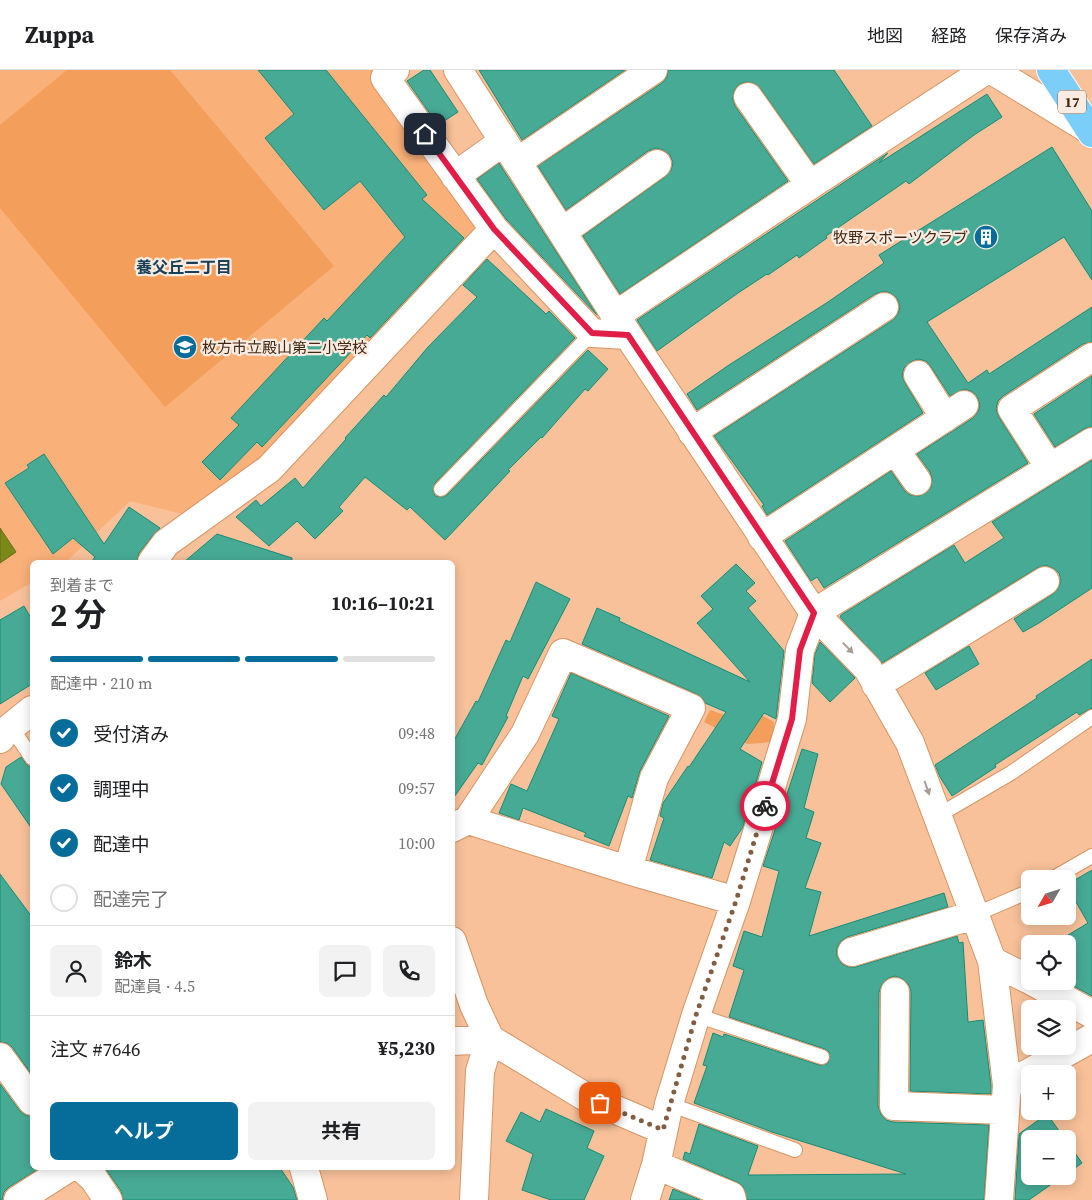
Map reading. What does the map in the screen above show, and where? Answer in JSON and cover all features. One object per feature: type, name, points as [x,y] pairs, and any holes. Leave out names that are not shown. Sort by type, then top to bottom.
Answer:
[{"type":"main road","name":"17","points":[[1051,70],[1091,130]]},
{"type":"street","points":[[395,70],[385,78],[494,229],[592,333],[622,325],[810,184],[987,70],[995,72],[1091,130]]},
{"type":"street","points":[[458,70],[622,325],[762,537],[814,613],[868,669],[910,744],[992,961],[1006,1097],[999,1200]]},
{"type":"street","points":[[455,176],[511,151],[654,70]]},
{"type":"street","points":[[748,97],[810,184]]},
{"type":"street","points":[[562,232],[657,164]]},
{"type":"street","points":[[153,560],[166,543],[269,468],[494,229]]},
{"type":"street","points":[[692,432],[884,307]]},
{"type":"street","points":[[1050,468],[1012,409],[1092,357]]},
{"type":"street","points":[[762,537],[955,411],[918,376]]},
{"type":"street","points":[[645,1200],[696,1015],[736,901],[792,719],[800,650],[814,613],[1092,442]]},
{"type":"street","points":[[896,450],[917,481]]},
{"type":"street","points":[[876,685],[1045,581]]},
{"type":"street","points":[[628,870],[654,778],[691,708],[563,654],[525,734],[460,824],[736,901]]},
{"type":"street","points":[[6,733],[30,712]]},
{"type":"street","points":[[852,952],[974,914]]},
{"type":"street","points":[[455,950],[474,1005],[490,1039],[584,1096],[663,1130]]},
{"type":"street","points":[[992,961],[1021,976]]},
{"type":"street","points":[[1048,990],[1092,1014]]},
{"type":"street","points":[[895,992],[894,1106],[1006,1097],[1092,1038]]},
{"type":"street","points":[[455,1041],[490,1039]]},
{"type":"street","points":[[474,1200],[480,1071],[490,1039]]},
{"type":"street","points":[[0,1057],[30,1097]]},
{"type":"street","points":[[656,1165],[732,1196],[732,1200]]},
{"type":"street","points":[[18,1200],[65,1170]]},
{"type":"street","points":[[84,1170],[94,1179],[108,1200]]},
{"type":"street","points":[[305,1170],[313,1200]]},
{"type":"lane","points":[[440,489],[592,333]]},
{"type":"lane","points":[[937,816],[1011,773],[1092,718]]},
{"type":"lane","points":[[6,733],[30,756]]},
{"type":"lane","points":[[1068,870],[1092,856]]},
{"type":"lane","points":[[974,914],[1021,895]]},
{"type":"lane","points":[[696,1015],[822,1057]]},
{"type":"lane","points":[[670,1104],[795,1150]]},
{"type":"shaded area","name":"枚方市立殿山第二小学校","points":[[0,70],[375,70],[484,229],[258,465],[182,514],[130,501],[68,560],[30,560],[30,583],[0,601]]},
{"type":"shaded area","points":[[67,70],[170,70],[334,266],[165,407],[0,208],[0,125]]},
{"type":"shaded area","points":[[0,528],[16,552],[0,563]]},
{"type":"shaded area","points":[[733,696],[774,722],[773,742],[747,744],[704,722],[710,710],[725,715]]},
{"type":"building","points":[[258,70],[326,70],[427,195],[422,199],[464,238],[370,338],[367,335],[262,447],[257,442],[220,480],[202,462],[239,425],[231,418],[324,318],[327,321],[405,237],[360,181],[324,210],[265,138],[294,114]]},
{"type":"building","points":[[424,70],[430,70],[458,112],[438,125],[407,81]]},
{"type":"building","points":[[479,70],[625,70],[522,140]]},
{"type":"building","points":[[668,70],[834,70],[872,126],[814,164],[760,88],[754,83],[746,82],[739,84],[734,91],[733,99],[735,106],[788,181],[620,294],[583,236],[666,176],[671,170],[673,163],[670,155],[656,148],[648,151],[566,210],[538,166],[662,83],[667,77]]},
{"type":"building","points":[[987,94],[1002,117],[974,135],[909,184],[906,181],[826,236],[827,238],[799,258],[797,255],[767,274],[657,351],[637,320],[888,153],[879,163]]},
{"type":"building","points":[[1052,147],[1092,211],[1092,280],[1064,237],[927,322],[968,383],[987,370],[989,374],[1092,307],[1092,342],[1083,344],[998,401],[996,409],[999,417],[1028,463],[824,588],[817,577],[811,581],[785,541],[891,471],[904,490],[910,495],[919,496],[926,493],[931,487],[932,479],[930,472],[917,454],[973,418],[978,412],[980,405],[977,396],[971,391],[964,389],[950,396],[926,361],[918,359],[910,362],[904,368],[902,376],[923,413],[767,515],[762,506],[764,505],[714,436],[893,320],[898,314],[900,307],[897,298],[891,293],[884,291],[875,294],[697,410],[687,394],[884,263],[879,255]]},
{"type":"building","points":[[499,163],[597,315],[506,219],[477,179]]},
{"type":"building","points":[[487,259],[546,314],[549,311],[575,338],[435,483],[433,491],[435,496],[443,497],[447,495],[588,350],[608,369],[588,391],[585,389],[542,438],[508,470],[510,471],[445,540],[410,507],[407,510],[365,477],[339,507],[343,511],[315,539],[297,521],[269,546],[236,517],[256,500],[261,506],[295,478],[303,488],[384,395],[386,397],[428,347],[477,297],[463,285]]},
{"type":"building","points":[[1092,376],[1092,426],[1055,447],[1034,414]]},
{"type":"building","points":[[44,454],[104,544],[129,507],[160,528],[139,553],[137,560],[93,560],[95,557],[73,538],[53,554],[5,483],[29,468],[27,465]]},
{"type":"building","points":[[1092,460],[1092,588],[1039,623],[1023,632],[1014,619],[1058,589],[1061,581],[1059,573],[1045,565],[1037,568],[882,663],[840,617],[954,545],[965,563],[1004,538],[992,522]]},
{"type":"building","points":[[217,534],[292,558],[292,560],[186,560]]},
{"type":"building","points":[[736,564],[755,583],[746,591],[756,601],[748,608],[784,651],[776,719],[764,713],[740,749],[762,762],[743,827],[730,846],[724,842],[712,878],[650,860],[664,818],[660,816],[663,803],[726,712],[705,703],[697,694],[582,644],[597,608],[620,618],[619,621],[750,682],[697,623],[713,609],[701,596]]},
{"type":"building","points":[[536,582],[570,599],[528,679],[523,676],[506,716],[508,717],[482,765],[478,763],[455,796],[455,739],[476,701],[478,702],[506,640],[510,642]]},
{"type":"building","points":[[24,606],[30,616],[30,685],[0,704],[0,620]]},
{"type":"building","points":[[820,642],[855,678],[830,702],[812,683],[815,654]]},
{"type":"building","points":[[969,646],[979,664],[936,690],[925,673]]},
{"type":"building","points":[[1092,659],[1092,708],[1079,715],[1077,712],[995,765],[996,767],[952,796],[935,765],[1037,698],[1036,696]]},
{"type":"building","points":[[571,673],[669,716],[640,771],[632,798],[628,796],[609,846],[584,836],[586,833],[523,808],[519,820],[499,813],[511,784],[527,791],[559,719],[552,716]]},
{"type":"building","points":[[802,749],[818,754],[804,808],[814,812],[806,838],[821,843],[805,888],[821,892],[809,936],[944,893],[948,907],[847,937],[840,942],[837,948],[837,956],[842,964],[848,967],[856,967],[957,936],[959,943],[963,942],[968,1022],[983,1020],[991,1094],[910,1091],[911,992],[909,985],[903,979],[895,976],[888,978],[882,984],[879,992],[878,1106],[886,1120],[893,1122],[989,1125],[984,1200],[747,1200],[743,1186],[737,1182],[683,1159],[685,1152],[690,1154],[699,1124],[758,1146],[748,1175],[906,1174],[772,1132],[694,1103],[707,1066],[703,1065],[713,1033],[723,1037],[724,1034],[819,1065],[827,1064],[830,1059],[829,1052],[825,1049],[729,1017],[744,970],[733,966],[744,931],[762,937],[779,871],[763,866]]},
{"type":"building","points":[[21,757],[30,766],[30,826],[1,784],[6,767]]},
{"type":"building","points":[[1092,870],[1092,996],[1076,987],[1076,935],[1068,935],[1088,923],[1076,902],[1076,879]]},
{"type":"building","points":[[0,874],[30,914],[30,1072],[12,1047],[7,1043],[0,1042]]},
{"type":"building","points":[[0,1084],[20,1111],[30,1116],[30,1170],[37,1170],[9,1187],[4,1192],[2,1200],[0,1200]]},
{"type":"building","points":[[546,1109],[594,1131],[587,1148],[604,1156],[584,1200],[551,1200],[522,1190],[533,1154],[506,1141],[521,1112],[540,1122]]},
{"type":"building","points":[[1039,1120],[1051,1120],[1059,1130],[1025,1130]]},
{"type":"building","points":[[1021,1133],[1021,1185],[1050,1185],[1029,1200],[1015,1200],[1019,1134]]},
{"type":"building","points":[[1076,1154],[1082,1163],[1076,1167]]},
{"type":"building","points":[[106,1170],[281,1170],[293,1187],[297,1200],[123,1200],[121,1191]]},
{"type":"building","points":[[673,1189],[700,1200],[669,1200]]},
{"type":"way so far","points":[[600,1103],[663,1130],[696,1015],[736,901],[765,806]]},
{"type":"place","name":"牧野スポーツクラブ","points":[[986,237]]},
{"type":"place","name":"枚方市立殿山第二小学校","points":[[185,347]]},
{"type":"district","name":"養父丘二丁目","points":[[184,267]]},
{"type":"route","points":[[425,134],[494,229],[592,333],[628,335],[814,613],[800,650],[792,719],[765,806]]}]
